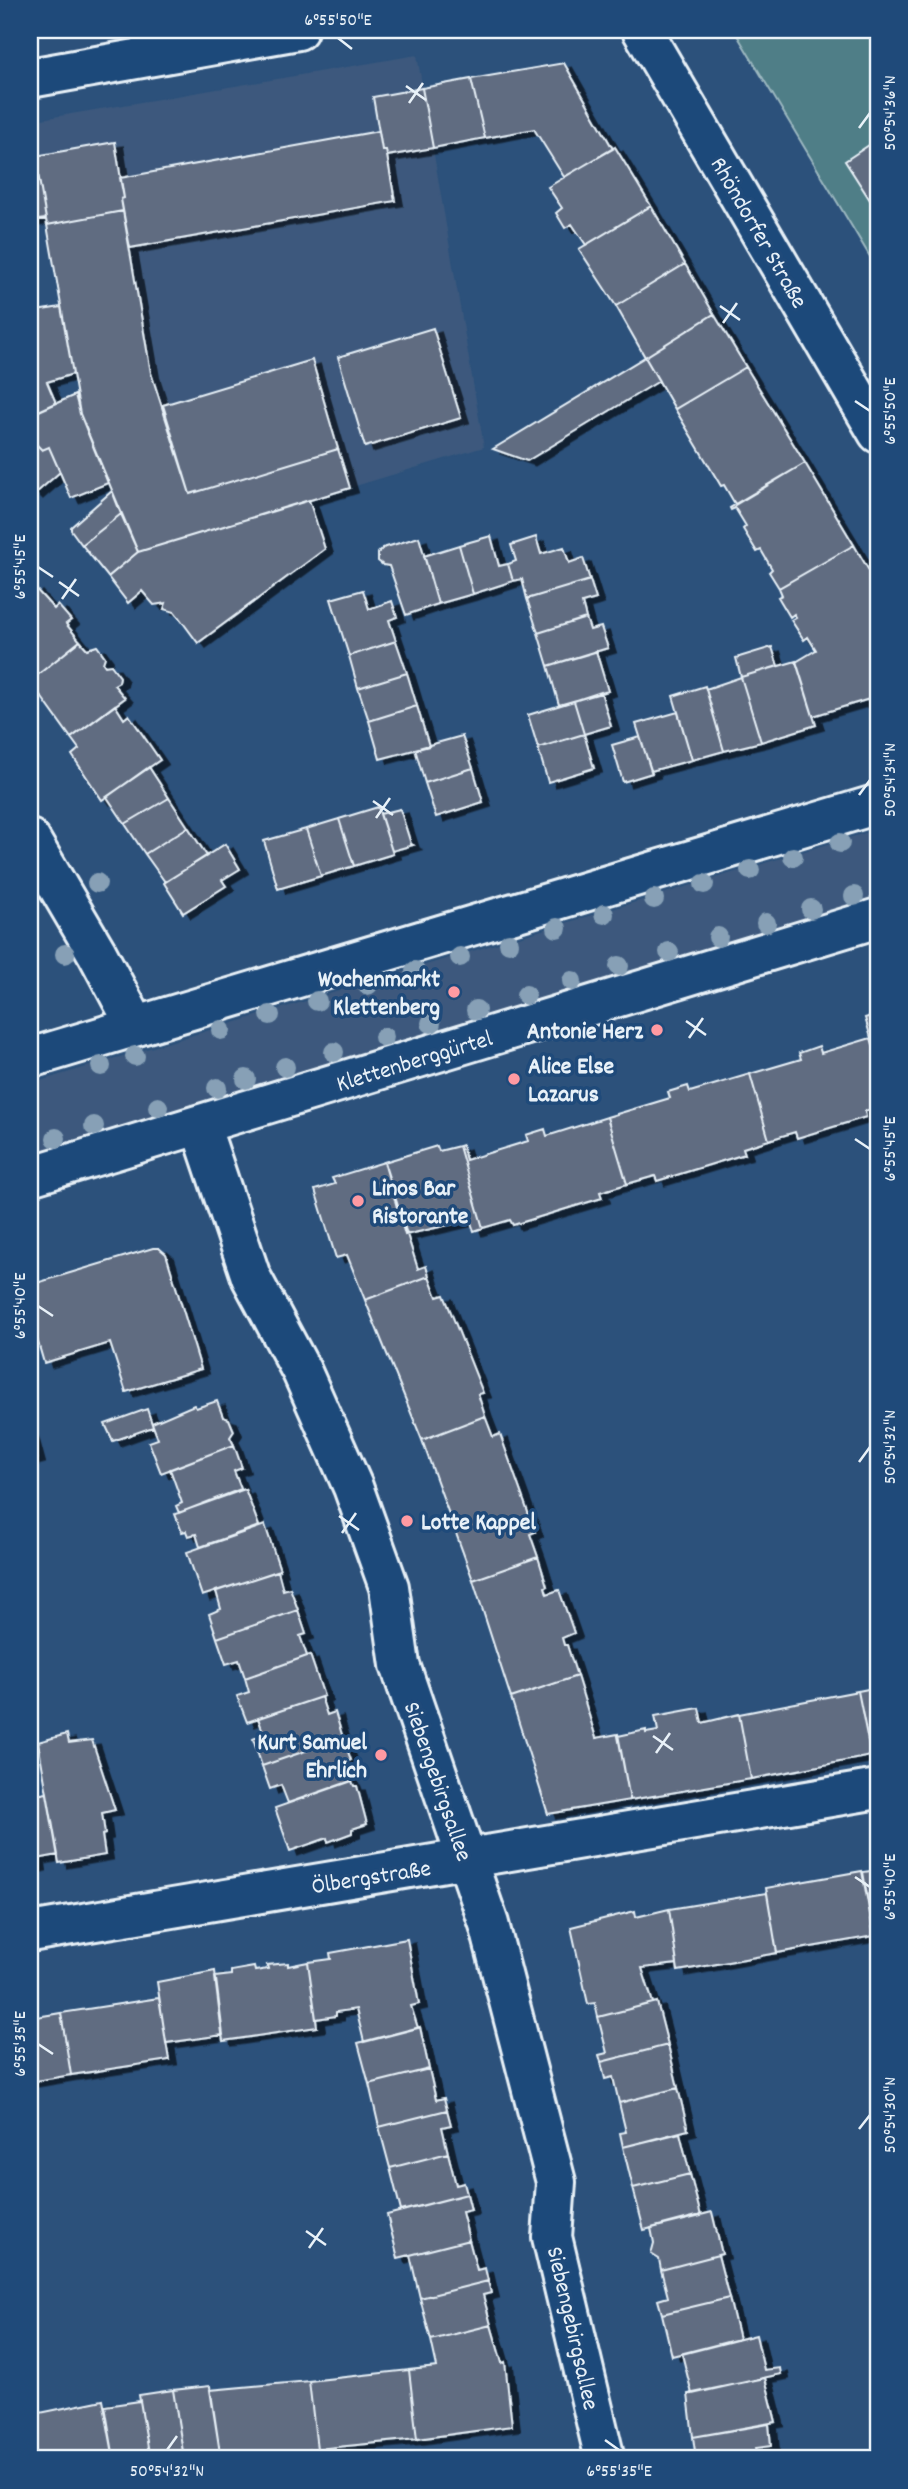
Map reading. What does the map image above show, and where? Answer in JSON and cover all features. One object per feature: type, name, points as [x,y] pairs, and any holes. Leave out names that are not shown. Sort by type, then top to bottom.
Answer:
[{"type":"street","points":[[30,78],[299,30]]},
{"type":"street","name":"Rhöndorfer Straße","points":[[642,30],[878,433]]},
{"type":"street","points":[[30,1058],[878,804]]},
{"type":"street","points":[[30,839],[136,1026]]},
{"type":"street","name":"Klettenberggürtel","points":[[30,1176],[878,918]]},
{"type":"street","name":"Siebengebirgsallee","points":[[200,1125],[251,1277],[302,1372],[354,1487],[389,1587],[400,1665],[489,1924],[556,2182],[552,2237],[605,2459]]},
{"type":"street","name":"Ölbergstraße","points":[[30,1932],[878,1789]]},
{"type":"shaded area","points":[[417,55],[484,447],[138,552],[80,414],[30,121]]},
{"type":"shaded area","name":"Wochenmarkt Klettenberg","points":[[878,829],[878,900],[30,1155],[30,1084]]},
{"type":"green space","points":[[734,30],[867,30],[878,49],[878,270]]},
{"type":"building","points":[[564,63],[613,149],[564,177],[534,129],[485,138],[471,79]]},
{"type":"building","points":[[471,79],[485,138],[433,148],[422,88]]},
{"type":"building","points":[[422,88],[433,148],[387,156],[386,150],[382,150],[373,97]]},
{"type":"building","points":[[379,131],[382,150],[386,150],[395,201],[130,248],[120,178]]},
{"type":"building","points":[[878,139],[878,196],[870,200],[845,161]]},
{"type":"building","points":[[115,142],[124,198],[121,199],[123,211],[47,225],[35,156]]},
{"type":"building","points":[[615,147],[651,206],[586,245],[572,224],[565,228],[556,213],[562,208],[548,187]]},
{"type":"building","points":[[35,156],[46,219],[30,221],[30,157]]},
{"type":"building","points":[[651,206],[685,264],[616,306],[579,249]]},
{"type":"building","points":[[123,211],[151,373],[190,494],[338,449],[350,488],[138,552],[80,414],[47,225]]},
{"type":"building","points":[[685,264],[714,314],[645,357],[616,306]]},
{"type":"building","points":[[61,307],[73,374],[47,382],[56,403],[30,415],[30,312]]},
{"type":"building","points":[[714,314],[746,367],[675,409],[645,357]]},
{"type":"building","points":[[433,328],[461,418],[365,447],[338,357]]},
{"type":"building","points":[[645,357],[659,381],[527,461],[493,449]]},
{"type":"building","points":[[312,360],[338,449],[190,494],[163,405]]},
{"type":"building","points":[[746,367],[805,463],[735,504],[724,485],[721,486],[675,409]]},
{"type":"building","points":[[75,395],[108,483],[71,498],[49,447],[42,450],[30,438],[30,415]]},
{"type":"building","points":[[30,438],[42,450],[49,447],[60,472],[35,494],[30,489]]},
{"type":"building","points":[[805,463],[854,545],[779,588],[769,572],[772,569],[761,550],[757,552],[743,529],[746,526],[735,508],[730,508]]},
{"type":"building","points":[[112,491],[121,514],[82,545],[71,527]]},
{"type":"building","points":[[309,500],[325,549],[198,643],[175,612],[164,609],[166,603],[154,605],[142,591],[128,603],[108,577],[138,552]]},
{"type":"building","points":[[121,514],[138,552],[108,577],[82,545]]},
{"type":"building","points":[[491,536],[499,566],[508,564],[513,581],[473,594],[459,545]]},
{"type":"building","points":[[419,537],[438,604],[406,615],[389,566],[378,561],[378,553],[383,548]]},
{"type":"building","points":[[536,537],[541,554],[564,547],[569,563],[583,558],[590,580],[527,599],[522,579],[513,581],[508,564],[516,561],[511,545]]},
{"type":"building","points":[[459,545],[473,594],[438,604],[424,556]]},
{"type":"building","points":[[854,545],[878,586],[878,706],[873,698],[813,716],[796,662],[816,650],[808,637],[804,640],[791,620],[796,617],[794,614],[790,617],[778,597],[782,595],[779,588]]},
{"type":"building","points":[[590,580],[596,599],[582,603],[586,618],[538,633],[527,599]]},
{"type":"building","points":[[34,587],[54,609],[58,605],[71,620],[66,624],[80,641],[30,681],[30,591]]},
{"type":"building","points":[[363,590],[369,609],[392,601],[397,617],[389,620],[396,641],[349,656],[331,599]]},
{"type":"building","points":[[586,618],[590,630],[601,627],[608,648],[548,666],[538,633]]},
{"type":"building","points":[[80,641],[87,649],[97,646],[105,657],[105,666],[111,665],[120,677],[119,682],[114,685],[125,698],[71,738],[30,681]]},
{"type":"building","points":[[396,641],[407,673],[358,688],[349,656]]},
{"type":"building","points":[[772,647],[778,666],[741,677],[736,658]]},
{"type":"building","points":[[596,651],[608,691],[559,705],[548,666]]},
{"type":"building","points":[[796,661],[816,725],[761,742],[741,677]]},
{"type":"building","points":[[407,673],[417,706],[369,721],[358,688]]},
{"type":"building","points":[[741,677],[761,742],[724,751],[706,689]]},
{"type":"building","points":[[705,686],[724,751],[692,760],[673,696]]},
{"type":"building","points":[[601,692],[611,726],[584,734],[574,701]]},
{"type":"building","points":[[574,701],[584,734],[538,748],[528,715]]},
{"type":"building","points":[[115,705],[124,719],[129,715],[160,760],[102,800],[72,755],[79,749],[71,738]]},
{"type":"building","points":[[417,706],[429,746],[380,759],[369,721]]},
{"type":"building","points":[[678,712],[692,760],[651,771],[636,724]]},
{"type":"building","points":[[584,734],[594,768],[548,782],[538,748]]},
{"type":"building","points":[[462,736],[473,768],[425,783],[415,749]]},
{"type":"building","points":[[640,737],[652,773],[623,782],[612,745]]},
{"type":"building","points":[[149,767],[169,798],[125,824],[107,797]]},
{"type":"building","points":[[473,768],[483,802],[436,817],[425,783]]},
{"type":"building","points":[[169,798],[188,827],[145,854],[125,824]]},
{"type":"building","points":[[378,807],[393,854],[354,866],[339,819]]},
{"type":"building","points":[[400,809],[413,845],[392,851],[380,814]]},
{"type":"building","points":[[339,819],[354,866],[321,876],[306,829]]},
{"type":"building","points":[[188,827],[207,856],[165,882],[145,854]]},
{"type":"building","points":[[306,829],[321,876],[278,889],[264,841]]},
{"type":"building","points":[[225,844],[240,869],[222,880],[226,886],[183,913],[164,883]]},
{"type":"building","points":[[878,1014],[878,1061],[865,1018]]},
{"type":"building","points":[[871,1038],[878,1061],[878,1107],[865,1111],[866,1117],[797,1138],[795,1132],[769,1140],[750,1074],[801,1059],[799,1053],[819,1046],[821,1053]]},
{"type":"building","points":[[750,1074],[769,1140],[743,1148],[745,1154],[657,1181],[655,1176],[627,1184],[607,1117],[670,1098],[668,1092],[688,1086],[690,1092]]},
{"type":"building","points":[[607,1117],[627,1184],[600,1192],[602,1198],[513,1225],[510,1220],[483,1228],[459,1146],[462,1145],[466,1160],[528,1141],[526,1135],[545,1129],[547,1136]]},
{"type":"building","points":[[437,1146],[439,1151],[459,1146],[483,1228],[474,1231],[470,1220],[405,1235],[384,1162]]},
{"type":"building","points":[[384,1162],[418,1269],[426,1266],[429,1276],[365,1300],[347,1255],[336,1258],[315,1190],[335,1184],[332,1178]]},
{"type":"building","points":[[159,1248],[166,1254],[201,1369],[126,1392],[110,1343],[44,1363],[30,1315],[30,1285]]},
{"type":"building","points":[[429,1276],[437,1297],[444,1295],[483,1393],[478,1394],[485,1416],[422,1440],[365,1300]]},
{"type":"building","points":[[217,1401],[223,1417],[229,1419],[234,1431],[230,1437],[234,1445],[161,1473],[149,1442],[158,1439],[152,1423],[194,1405],[196,1408]]},
{"type":"building","points":[[147,1409],[153,1427],[113,1441],[105,1424]]},
{"type":"building","points":[[485,1416],[493,1437],[500,1434],[535,1532],[530,1534],[538,1557],[473,1580],[422,1440]]},
{"type":"building","points":[[30,1432],[37,1458],[30,1460]]},
{"type":"building","points":[[234,1445],[242,1468],[234,1471],[241,1489],[179,1513],[176,1506],[182,1503],[170,1469]]},
{"type":"building","points":[[245,1489],[259,1526],[200,1547],[196,1534],[188,1536],[186,1531],[182,1532],[175,1514]]},
{"type":"building","points":[[265,1525],[280,1570],[202,1596],[187,1552]]},
{"type":"building","points":[[538,1557],[547,1594],[559,1590],[574,1633],[562,1638],[577,1676],[511,1698],[473,1580]]},
{"type":"building","points":[[278,1571],[283,1590],[290,1588],[298,1610],[217,1638],[209,1614],[221,1609],[216,1591]]},
{"type":"building","points":[[298,1610],[306,1634],[300,1636],[307,1656],[245,1678],[239,1660],[226,1664],[217,1638]]},
{"type":"building","points":[[310,1655],[324,1696],[247,1722],[237,1696],[249,1692],[245,1678]]},
{"type":"building","points":[[577,1676],[596,1738],[618,1734],[630,1800],[548,1814],[511,1698]]},
{"type":"building","points":[[878,1687],[878,1755],[871,1756],[858,1691]]},
{"type":"building","points":[[858,1691],[871,1756],[751,1779],[739,1714]]},
{"type":"building","points":[[321,1697],[327,1715],[335,1712],[343,1738],[262,1766],[253,1739],[264,1734],[258,1718]]},
{"type":"building","points":[[699,1708],[702,1723],[739,1714],[751,1779],[630,1800],[618,1736],[646,1730],[646,1733],[658,1731],[655,1716]]},
{"type":"building","points":[[67,1734],[69,1743],[92,1740],[115,1810],[102,1813],[105,1855],[59,1863],[38,1742]]},
{"type":"building","points":[[343,1738],[351,1760],[344,1763],[351,1781],[288,1803],[281,1785],[270,1789],[262,1766]]},
{"type":"building","points":[[352,1781],[354,1786],[357,1786],[367,1824],[328,1842],[327,1838],[290,1851],[275,1808]]},
{"type":"building","points":[[47,1793],[58,1855],[37,1859],[38,1866],[30,1868],[30,1796]]},
{"type":"building","points":[[878,1870],[878,1935],[874,1936],[863,1872]]},
{"type":"building","points":[[862,1871],[874,1936],[777,1953],[766,1888]]},
{"type":"building","points":[[767,1893],[777,1953],[678,1971],[669,1909]]},
{"type":"building","points":[[669,1909],[677,1964],[642,1968],[653,2003],[598,2017],[595,2003],[588,2004],[571,1927],[635,1911],[636,1917]]},
{"type":"building","points":[[407,1939],[419,2004],[411,2006],[418,2028],[364,2042],[356,2009],[316,2019],[308,1962],[331,1959],[330,1953]]},
{"type":"building","points":[[308,1962],[317,2027],[223,2041],[215,1977],[254,1967],[255,1971],[268,1969],[267,1965],[288,1963],[288,1966]]},
{"type":"building","points":[[215,1971],[223,2035],[166,2043],[157,1982]]},
{"type":"building","points":[[159,1998],[169,2060],[71,2075],[61,2013]]},
{"type":"building","points":[[657,2002],[668,2045],[601,2062],[599,2055],[607,2053],[598,2017]]},
{"type":"building","points":[[61,2013],[71,2075],[30,2082],[30,2018]]},
{"type":"building","points":[[420,2027],[429,2069],[369,2084],[358,2043]]},
{"type":"building","points":[[668,2045],[678,2088],[619,2103],[613,2077],[605,2079],[601,2062]]},
{"type":"building","points":[[429,2069],[436,2100],[444,2098],[447,2110],[379,2127],[369,2084]]},
{"type":"building","points":[[678,2088],[688,2130],[623,2147],[620,2133],[626,2132],[619,2103]]},
{"type":"building","points":[[447,2110],[451,2125],[442,2127],[448,2153],[390,2168],[379,2127]]},
{"type":"building","points":[[680,2133],[690,2174],[633,2188],[623,2147]]},
{"type":"building","points":[[448,2153],[456,2185],[464,2183],[467,2194],[401,2211],[390,2168]]},
{"type":"building","points":[[690,2174],[701,2216],[644,2230],[633,2188]]},
{"type":"building","points":[[467,2194],[471,2210],[462,2212],[469,2240],[398,2258],[387,2215]]},
{"type":"building","points":[[712,2212],[722,2254],[661,2270],[659,2259],[651,2254],[654,2243],[651,2228]]},
{"type":"building","points":[[469,2240],[477,2270],[485,2268],[488,2281],[420,2298],[410,2255]]},
{"type":"building","points":[[718,2255],[729,2298],[662,2314],[658,2300],[668,2297],[661,2270]]},
{"type":"building","points":[[488,2281],[491,2293],[483,2295],[491,2325],[431,2340],[420,2298]]},
{"type":"building","points":[[729,2298],[739,2339],[672,2356],[662,2314]]},
{"type":"building","points":[[491,2325],[502,2363],[505,2362],[512,2426],[417,2439],[409,2370],[437,2367],[431,2340]]},
{"type":"building","points":[[756,2335],[764,2370],[780,2368],[781,2374],[692,2394],[682,2354]]},
{"type":"building","points":[[409,2370],[417,2439],[317,2449],[309,2381]]},
{"type":"building","points":[[765,2378],[776,2422],[693,2437],[688,2394]]},
{"type":"building","points":[[309,2381],[317,2449],[221,2459],[210,2390]]},
{"type":"building","points":[[210,2386],[220,2453],[184,2458],[173,2390]]},
{"type":"building","points":[[173,2390],[184,2458],[150,2459],[139,2395]]},
{"type":"building","points":[[103,2400],[114,2459],[30,2459],[30,2415]]},
{"type":"building","points":[[140,2401],[150,2459],[114,2459],[105,2406]]},
{"type":"building","points":[[769,2424],[771,2446],[756,2448],[758,2459],[696,2459],[693,2437]]},
{"type":"place","name":"Wochenmarkt Klettenberg","points":[[454,992]]},
{"type":"place","name":"Antonie Herz","points":[[657,1030]]},
{"type":"place","name":"Alice Else Lazarus","points":[[514,1079]]},
{"type":"place","name":"Linos Bar Ristorante","points":[[358,1201]]},
{"type":"place","name":"Lotte Kappel","points":[[407,1521]]},
{"type":"place","name":"Kurt Samuel Ehrlich","points":[[381,1755]]}]
